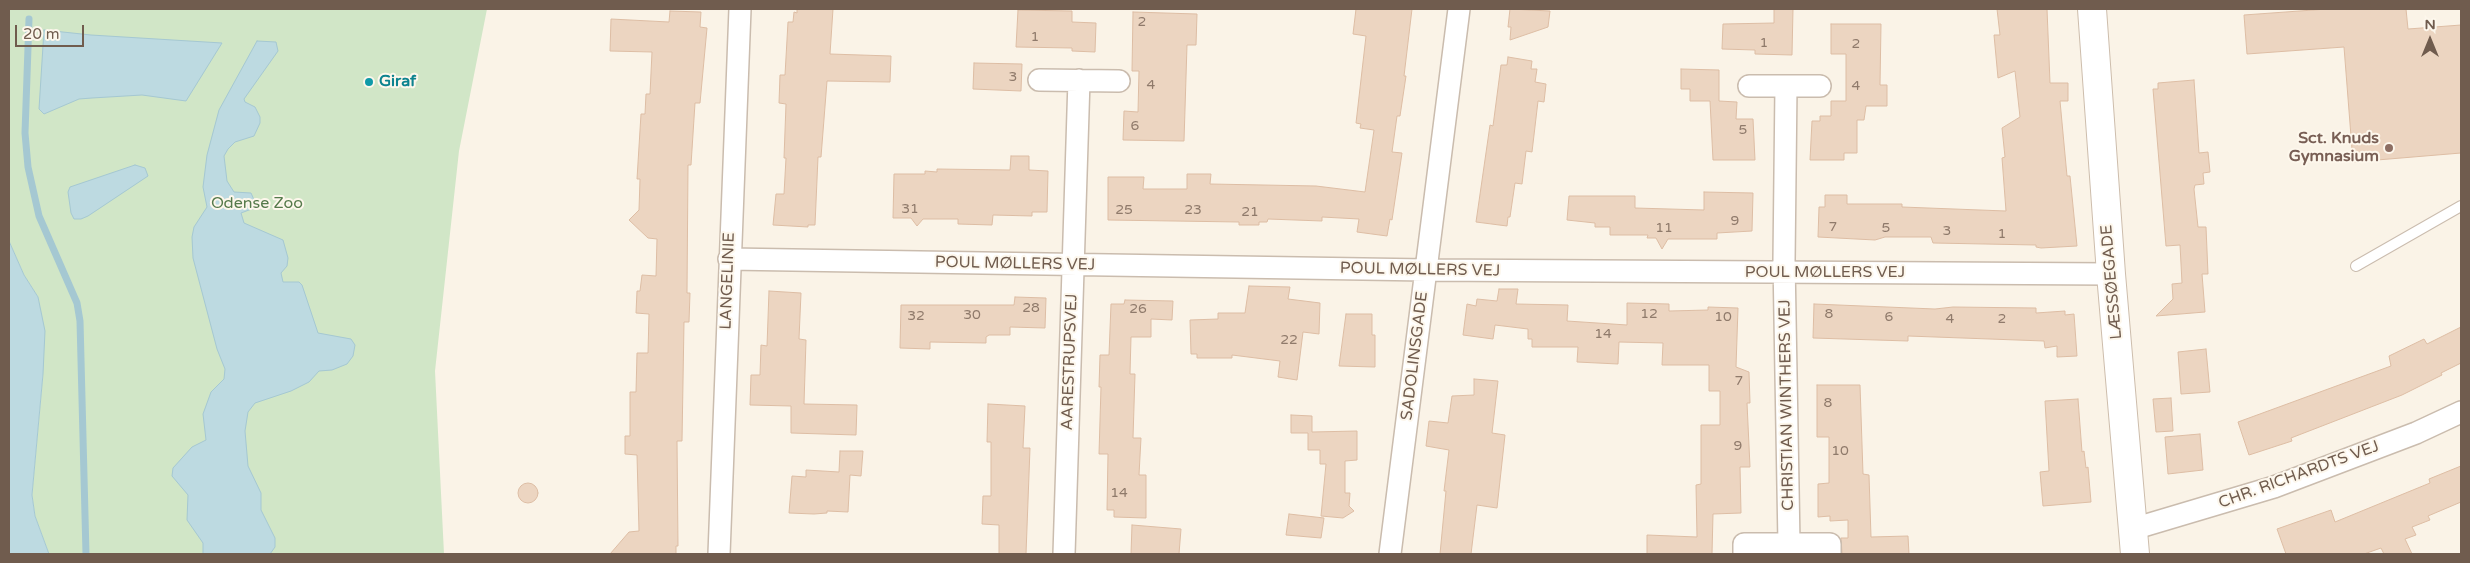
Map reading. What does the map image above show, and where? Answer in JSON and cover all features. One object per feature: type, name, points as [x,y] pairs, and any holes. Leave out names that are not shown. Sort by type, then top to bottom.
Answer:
[{"type":"street","name":"LANGELINIE","points":[[719,554],[740,9]]},
{"type":"street","name":"SADOLINSGADE","points":[[1390,554],[1459,9]]},
{"type":"street","name":"LÆSSØEGADE","points":[[2092,9],[2111,274],[2134,541]]},
{"type":"street","points":[[1039,80],[1119,81]]},
{"type":"street","name":"AARESTRUPSVEJ","points":[[1064,554],[1079,80]]},
{"type":"street","points":[[1749,86],[1820,86]]},
{"type":"street","name":"CHRISTIAN WINTHERS VEJ","points":[[1786,86],[1784,273],[1789,544]]},
{"type":"street","name":"POUL MØLLERS VEJ","points":[[729,259],[1426,270],[2111,274]]},
{"type":"street","name":"CHR. RICHARDTS VEJ","points":[[2134,541],[2416,433],[2461,412]]},
{"type":"street","points":[[1744,554],[1744,544],[1830,544],[1830,554]]},
{"type":"lane","points":[[2356,266],[2461,206]]},
{"type":"green space","name":"Odense Zoo","points":[[9,9],[487,9],[459,151],[435,371],[444,554],[49,554],[35,516],[32,495],[43,374],[38,297],[24,275],[9,241]]},
{"type":"water","points":[[44,30],[91,35],[222,43],[186,101],[142,95],[79,99],[44,114],[39,109]]},
{"type":"water","points":[[257,41],[276,42],[278,51],[244,99],[245,102],[255,107],[260,117],[260,123],[254,136],[235,142],[224,156],[227,181],[234,192],[251,193],[255,202],[257,207],[241,213],[244,223],[283,240],[288,258],[287,266],[281,273],[283,282],[299,282],[302,285],[318,333],[351,339],[355,345],[353,356],[347,364],[332,370],[319,371],[309,382],[291,391],[255,403],[248,412],[245,431],[248,466],[261,493],[261,510],[275,538],[275,547],[270,554],[203,554],[203,543],[187,520],[188,495],[172,476],[173,468],[192,447],[206,440],[203,414],[211,392],[224,379],[225,369],[217,349],[193,258],[192,237],[194,227],[207,207],[203,187],[207,155],[219,110]]},
{"type":"water","points":[[135,165],[145,168],[148,176],[88,216],[74,219],[71,213],[68,192],[70,187]]},
{"type":"water","points":[[9,241],[24,275],[38,297],[45,331],[32,495],[35,516],[49,554],[9,554]]},
{"type":"building","points":[[797,9],[833,9],[830,54],[891,56],[890,82],[827,81],[821,157],[818,157],[815,225],[808,225],[808,227],[773,225],[776,194],[784,194],[786,158],[784,158],[786,104],[779,103],[780,75],[785,75],[788,22],[793,22],[794,12],[797,13]]},
{"type":"building","points":[[1356,9],[1412,9],[1404,76],[1406,76],[1400,116],[1397,116],[1392,152],[1402,153],[1392,220],[1390,219],[1387,236],[1357,232],[1359,219],[1322,217],[1322,221],[1268,219],[1267,222],[1259,222],[1259,225],[1239,225],[1239,222],[1108,220],[1108,177],[1144,177],[1143,189],[1187,189],[1187,174],[1211,174],[1210,184],[1316,186],[1365,192],[1374,130],[1360,128],[1361,124],[1356,123],[1366,36],[1353,34]]},
{"type":"building","points":[[1510,9],[1550,11],[1548,27],[1510,40],[1511,27],[1508,27]]},
{"type":"building","points":[[1774,9],[1793,9],[1792,55],[1755,54],[1755,50],[1722,49],[1723,24],[1774,23]]},
{"type":"building","points":[[1997,9],[2047,9],[2050,83],[2068,83],[2068,101],[2060,101],[2067,176],[2070,176],[2077,246],[2041,248],[2036,247],[2036,245],[1933,243],[1931,237],[1885,237],[1875,240],[1818,237],[1819,207],[1825,207],[1825,195],[1847,195],[1847,204],[1902,204],[1902,207],[2006,211],[2002,158],[2005,157],[2002,128],[2020,117],[2015,71],[1998,78],[1994,35],[2000,35]]},
{"type":"building","points":[[2327,9],[2406,9],[2408,29],[2461,25],[2461,153],[2353,162],[2344,47],[2247,54],[2244,15]]},
{"type":"building","points":[[1018,10],[1072,11],[1072,22],[1096,23],[1095,52],[1072,51],[1072,48],[1016,47]]},
{"type":"building","points":[[670,11],[701,12],[700,27],[707,28],[700,103],[695,103],[691,165],[688,165],[687,293],[690,293],[689,322],[684,322],[682,441],[677,441],[678,546],[676,546],[676,554],[610,554],[629,532],[639,531],[637,455],[625,454],[625,436],[630,436],[630,392],[636,392],[637,353],[648,353],[649,314],[636,313],[637,291],[640,291],[642,275],[656,276],[657,239],[648,238],[629,220],[639,210],[640,179],[637,179],[641,114],[645,114],[646,94],[650,94],[652,52],[610,51],[611,19],[669,22]]},
{"type":"building","points":[[1133,12],[1197,14],[1196,45],[1187,45],[1184,141],[1123,140],[1124,111],[1138,112],[1139,71],[1132,71]]},
{"type":"building","points":[[1831,24],[1881,24],[1880,85],[1887,85],[1887,106],[1866,106],[1864,120],[1857,120],[1857,153],[1844,153],[1844,160],[1810,160],[1812,121],[1820,121],[1820,116],[1831,116],[1831,101],[1846,101],[1846,54],[1831,54]]},
{"type":"building","points":[[1508,57],[1532,61],[1531,69],[1537,69],[1535,82],[1546,84],[1544,102],[1538,101],[1532,152],[1526,151],[1522,184],[1515,183],[1507,226],[1476,222],[1490,125],[1493,126],[1501,65],[1507,65]]},
{"type":"building","points":[[974,63],[1022,64],[1021,91],[973,89]]},
{"type":"building","points":[[1681,69],[1719,70],[1719,101],[1737,102],[1736,119],[1753,119],[1755,160],[1713,160],[1710,101],[1690,101],[1690,89],[1681,89]]},
{"type":"building","points":[[2194,80],[2199,153],[2208,152],[2210,172],[2203,173],[2204,184],[2195,185],[2194,189],[2198,227],[2206,227],[2208,274],[2202,274],[2205,312],[2156,316],[2173,299],[2172,284],[2182,283],[2180,245],[2166,246],[2153,89],[2158,89],[2158,83]]},
{"type":"building","points":[[1011,156],[1029,156],[1029,170],[1048,171],[1047,212],[1032,212],[1032,216],[993,215],[992,225],[958,224],[958,219],[923,219],[917,226],[911,218],[893,218],[894,174],[925,174],[925,171],[937,172],[937,169],[1010,170]]},
{"type":"building","points":[[1704,192],[1753,193],[1752,231],[1717,233],[1717,239],[1668,239],[1662,249],[1656,238],[1647,238],[1648,235],[1610,235],[1610,227],[1595,227],[1595,223],[1567,220],[1569,196],[1635,196],[1635,208],[1704,210]]},
{"type":"building","points":[[1249,286],[1290,287],[1288,299],[1320,303],[1319,334],[1303,332],[1297,380],[1278,377],[1280,361],[1232,355],[1232,358],[1197,358],[1197,354],[1191,354],[1190,320],[1218,319],[1218,313],[1245,313]]},
{"type":"building","points":[[1499,289],[1518,289],[1516,304],[1568,305],[1567,321],[1627,325],[1627,303],[1669,304],[1669,311],[1708,310],[1708,307],[1738,308],[1736,367],[1749,372],[1750,403],[1747,403],[1750,467],[1740,467],[1741,513],[1713,514],[1712,554],[1647,554],[1647,535],[1697,537],[1696,485],[1701,484],[1701,425],[1720,425],[1720,391],[1709,391],[1709,365],[1662,365],[1663,343],[1619,342],[1618,364],[1577,362],[1578,347],[1532,347],[1532,339],[1528,339],[1528,329],[1495,325],[1493,339],[1463,335],[1467,304],[1476,306],[1477,299],[1497,301]]},
{"type":"building","points":[[769,291],[801,293],[799,339],[806,340],[804,404],[857,405],[856,435],[791,433],[791,406],[750,405],[751,375],[760,375],[761,345],[767,346]]},
{"type":"building","points":[[1015,297],[1046,298],[1045,328],[1010,327],[1010,335],[989,335],[986,337],[986,343],[930,342],[930,349],[900,348],[901,305],[1014,305]]},
{"type":"building","points":[[1125,300],[1173,301],[1172,320],[1151,319],[1151,337],[1131,337],[1130,374],[1135,374],[1133,438],[1141,438],[1139,475],[1146,475],[1146,518],[1114,517],[1114,510],[1107,510],[1108,454],[1099,454],[1100,355],[1109,355],[1111,304],[1124,304]]},
{"type":"building","points":[[1814,304],[1935,309],[1953,307],[2036,308],[2036,313],[2065,311],[2065,315],[2074,314],[2077,356],[2057,357],[2057,346],[2045,348],[2044,341],[1908,336],[1908,341],[1813,338]]},
{"type":"building","points":[[1346,314],[1372,314],[1372,335],[1375,335],[1375,367],[1339,366]]},
{"type":"building","points":[[2461,327],[2461,363],[2441,373],[2442,375],[2402,395],[2291,438],[2292,441],[2249,455],[2238,422],[2391,366],[2389,356],[2424,339],[2427,344]]},
{"type":"building","points":[[2206,349],[2210,392],[2181,394],[2178,352]]},
{"type":"building","points":[[1474,379],[1498,381],[1492,433],[1505,435],[1497,508],[1477,505],[1471,554],[1440,554],[1449,450],[1426,446],[1429,421],[1448,423],[1452,396],[1474,395]]},
{"type":"building","points":[[1817,385],[1860,385],[1863,474],[1869,475],[1871,537],[1908,536],[1909,554],[1842,554],[1841,538],[1848,538],[1848,520],[1830,521],[1830,516],[1818,517],[1818,484],[1829,483],[1829,437],[1817,437]]},
{"type":"building","points":[[2171,398],[2173,431],[2156,432],[2153,399]]},
{"type":"building","points":[[2078,399],[2082,452],[2084,451],[2086,468],[2088,467],[2091,502],[2043,506],[2040,472],[2049,471],[2045,401]]},
{"type":"building","points":[[988,404],[1025,406],[1023,448],[1030,448],[1026,554],[999,554],[999,525],[982,524],[983,496],[991,496],[991,442],[987,442]]},
{"type":"building","points":[[1291,415],[1312,416],[1312,432],[1357,431],[1357,460],[1345,461],[1345,493],[1350,493],[1349,506],[1354,511],[1343,518],[1321,516],[1326,464],[1320,464],[1320,450],[1308,450],[1308,433],[1291,433]]},
{"type":"building","points":[[2200,434],[2203,470],[2168,474],[2165,437]]},
{"type":"building","points":[[840,451],[863,451],[861,476],[850,475],[848,512],[789,513],[792,476],[806,477],[806,470],[839,472]]},
{"type":"building","points":[[2461,466],[2461,502],[2428,516],[2430,520],[2412,527],[2416,535],[2405,539],[2412,554],[2384,554],[2381,548],[2364,554],[2286,554],[2277,529],[2331,510],[2335,522],[2430,483],[2429,479]]},
{"type":"building","points":[[528,483],[535,486],[538,493],[535,500],[528,503],[521,500],[518,493],[521,486]]},
{"type":"building","points":[[1289,514],[1324,518],[1321,538],[1286,535]]},
{"type":"building","points":[[1132,525],[1181,529],[1179,554],[1131,554]]},
{"type":"waterway","points":[[29,19],[25,133],[28,167],[39,216],[77,303],[80,321],[86,554]]},
{"type":"place","name":"Giraf","points":[[369,82]]},
{"type":"place","name":"Sct. Knuds Gymnasium","points":[[2389,148]]}]
